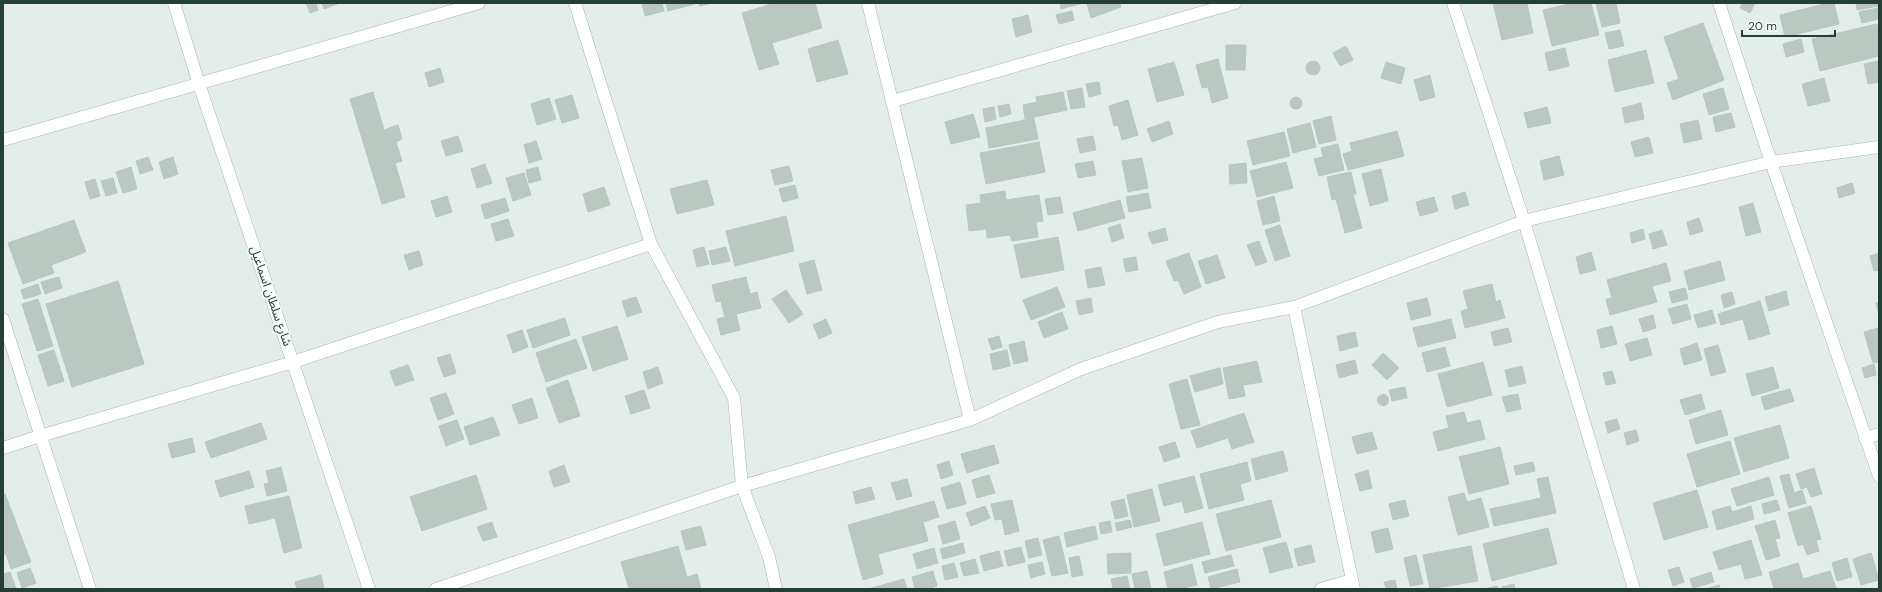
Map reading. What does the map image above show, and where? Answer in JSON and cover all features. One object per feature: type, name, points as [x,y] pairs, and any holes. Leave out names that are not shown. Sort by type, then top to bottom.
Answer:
[{"type":"street","name":"شارع سلطان اسماعيل","points":[[174,3],[199,84],[369,589]]},
{"type":"street","points":[[3,140],[479,3]]},
{"type":"street","points":[[575,3],[650,244],[734,398],[742,486],[769,557],[776,589]]},
{"type":"street","points":[[868,3],[970,420]]},
{"type":"street","points":[[893,101],[1235,3]]},
{"type":"street","points":[[1453,3],[1524,221],[1634,589]]},
{"type":"street","points":[[1719,3],[1771,162],[1879,476]]},
{"type":"street","points":[[436,589],[742,486],[970,420],[1081,369],[1218,322],[1294,307],[1524,221],[1771,162],[1879,147]]},
{"type":"street","points":[[3,448],[293,362],[650,244]]},
{"type":"street","points":[[1294,307],[1353,585],[1321,589]]},
{"type":"street","points":[[3,319],[90,589]]},
{"type":"street","points":[[1865,438],[1879,434]]},
{"type":"building","points":[[306,3],[316,3],[318,10],[310,13]]},
{"type":"building","points":[[322,3],[340,3],[324,9]]},
{"type":"building","points":[[642,3],[662,3],[664,11],[645,16]]},
{"type":"building","points":[[666,3],[695,3],[695,4],[668,11]]},
{"type":"building","points":[[699,3],[711,3],[700,6]]},
{"type":"building","points":[[775,3],[815,3],[822,28],[772,43],[779,64],[759,70],[742,13]]},
{"type":"building","points":[[1060,3],[1083,3],[1061,9]]},
{"type":"building","points":[[1087,3],[1120,3],[1121,7],[1091,18]]},
{"type":"building","points":[[1493,3],[1527,3],[1533,33],[1502,40]]},
{"type":"building","points":[[1573,3],[1591,3],[1599,35],[1552,46],[1543,10]]},
{"type":"building","points":[[1596,3],[1616,3],[1620,23],[1602,27]]},
{"type":"building","points":[[1742,3],[1755,3],[1750,13],[1740,8]]},
{"type":"building","points":[[1828,3],[1834,3],[1839,24],[1785,37],[1780,15]]},
{"type":"building","points":[[1856,3],[1877,3],[1878,6],[1857,10]]},
{"type":"building","points":[[1878,8],[1879,19],[1862,23],[1859,12]]},
{"type":"building","points":[[1072,11],[1074,20],[1059,24],[1056,15]]},
{"type":"building","points":[[1028,15],[1032,32],[1016,37],[1012,19]]},
{"type":"building","points":[[1703,23],[1724,80],[1673,100],[1667,83],[1679,79],[1664,37]]},
{"type":"building","points":[[1877,24],[1879,33],[1879,56],[1820,71],[1812,39]]},
{"type":"building","points":[[1620,30],[1624,46],[1609,49],[1605,33]]},
{"type":"building","points":[[1801,39],[1804,52],[1786,57],[1783,44]]},
{"type":"building","points":[[838,40],[848,74],[817,82],[808,49]]},
{"type":"building","points":[[1226,45],[1246,45],[1245,70],[1226,70]]},
{"type":"building","points":[[1346,46],[1353,60],[1340,66],[1333,53]]},
{"type":"building","points":[[1565,48],[1569,66],[1549,71],[1545,53]]},
{"type":"building","points":[[1646,50],[1654,83],[1615,92],[1608,60]]},
{"type":"building","points":[[1218,59],[1228,98],[1212,103],[1208,87],[1202,88],[1196,65]]},
{"type":"building","points":[[1310,61],[1316,61],[1320,65],[1320,71],[1316,75],[1310,75],[1306,71],[1306,65]]},
{"type":"building","points":[[1879,61],[1879,82],[1868,84],[1864,64]]},
{"type":"building","points":[[1174,62],[1184,95],[1157,102],[1148,69]]},
{"type":"building","points":[[1386,62],[1405,68],[1401,84],[1381,78]]},
{"type":"building","points":[[440,68],[444,82],[429,87],[425,73]]},
{"type":"building","points":[[1430,75],[1435,97],[1420,101],[1414,80]]},
{"type":"building","points":[[1824,78],[1830,101],[1808,106],[1802,84]]},
{"type":"building","points":[[1099,82],[1101,94],[1089,97],[1086,84]]},
{"type":"building","points":[[1082,88],[1085,107],[1071,109],[1067,91]]},
{"type":"building","points":[[1723,88],[1729,109],[1709,115],[1703,94]]},
{"type":"building","points":[[373,92],[384,130],[398,125],[402,139],[396,142],[402,161],[395,163],[405,197],[382,204],[350,99]]},
{"type":"building","points":[[1063,92],[1067,110],[1025,119],[1023,105],[1037,102],[1036,97]]},
{"type":"building","points":[[572,95],[579,118],[562,123],[555,100]]},
{"type":"building","points":[[1298,97],[1301,98],[1301,108],[1294,109],[1291,108],[1290,101],[1291,98]]},
{"type":"building","points":[[549,98],[556,119],[537,125],[531,104]]},
{"type":"building","points":[[1128,100],[1138,135],[1122,140],[1118,125],[1114,126],[1109,106]]},
{"type":"building","points":[[1641,103],[1644,119],[1625,123],[1622,108]]},
{"type":"building","points":[[1009,104],[1011,114],[1000,117],[998,106]]},
{"type":"building","points":[[994,107],[996,119],[985,122],[983,109]]},
{"type":"building","points":[[1547,107],[1551,123],[1528,128],[1524,113]]},
{"type":"building","points":[[1731,113],[1735,127],[1716,132],[1713,117]]},
{"type":"building","points":[[973,114],[980,137],[951,144],[945,122]]},
{"type":"building","points":[[1331,116],[1336,140],[1319,144],[1313,121]]},
{"type":"building","points":[[1034,118],[1038,139],[989,148],[986,128]]},
{"type":"building","points":[[1698,120],[1702,139],[1684,143],[1680,124]]},
{"type":"building","points":[[1169,121],[1173,134],[1152,142],[1147,129]]},
{"type":"building","points":[[1310,123],[1316,147],[1293,153],[1287,129]]},
{"type":"building","points":[[1397,131],[1404,156],[1348,170],[1343,154],[1352,151],[1350,143]]},
{"type":"building","points":[[1284,132],[1290,156],[1253,165],[1247,141]]},
{"type":"building","points":[[458,136],[463,151],[446,156],[441,141]]},
{"type":"building","points":[[1093,136],[1096,150],[1080,153],[1077,139]]},
{"type":"building","points":[[1649,137],[1653,153],[1635,157],[1631,142]]},
{"type":"building","points":[[536,141],[542,159],[529,163],[524,145]]},
{"type":"building","points":[[1039,142],[1045,172],[986,184],[980,153]]},
{"type":"building","points":[[1338,144],[1344,170],[1319,176],[1314,159],[1323,157],[1321,148]]},
{"type":"building","points":[[1559,156],[1564,175],[1544,180],[1540,161]]},
{"type":"building","points":[[148,157],[153,170],[140,174],[136,161]]},
{"type":"building","points":[[173,157],[178,174],[164,179],[159,162]]},
{"type":"building","points":[[1142,158],[1148,188],[1128,192],[1122,161]]},
{"type":"building","points":[[1093,161],[1096,175],[1078,178],[1075,164]]},
{"type":"building","points":[[1286,162],[1293,188],[1257,197],[1250,171]]},
{"type":"building","points":[[1246,163],[1247,183],[1230,184],[1229,165]]},
{"type":"building","points":[[485,164],[492,183],[477,188],[471,169]]},
{"type":"building","points":[[789,166],[793,181],[775,185],[771,170]]},
{"type":"building","points":[[131,167],[137,189],[123,193],[116,172]]},
{"type":"building","points":[[538,167],[541,180],[529,183],[526,170]]},
{"type":"building","points":[[1381,169],[1388,201],[1370,206],[1362,174]]},
{"type":"building","points":[[1351,172],[1356,194],[1353,194],[1362,228],[1345,233],[1336,199],[1332,200],[1327,177]]},
{"type":"building","points":[[524,173],[531,195],[513,201],[506,178]]},
{"type":"building","points":[[113,178],[117,193],[106,196],[101,181]]},
{"type":"building","points":[[95,179],[100,196],[90,199],[85,182]]},
{"type":"building","points":[[707,180],[714,205],[677,214],[670,189]]},
{"type":"building","points":[[1852,183],[1855,193],[1839,198],[1837,188]]},
{"type":"building","points":[[795,185],[798,198],[783,202],[779,189]]},
{"type":"building","points":[[604,187],[610,205],[588,212],[583,194]]},
{"type":"building","points":[[1005,191],[1006,200],[1039,195],[1043,221],[1036,222],[1038,237],[1012,241],[1010,235],[987,238],[986,229],[969,231],[966,205],[981,203],[980,195]]},
{"type":"building","points":[[1465,192],[1469,205],[1455,209],[1452,196]]},
{"type":"building","points":[[1148,193],[1151,208],[1129,212],[1126,197]]},
{"type":"building","points":[[447,196],[452,212],[436,217],[431,201]]},
{"type":"building","points":[[1274,196],[1280,221],[1263,225],[1257,201]]},
{"type":"building","points":[[1060,197],[1063,213],[1048,215],[1045,199]]},
{"type":"building","points":[[1434,197],[1438,211],[1420,216],[1416,202]]},
{"type":"building","points":[[505,198],[509,211],[485,219],[481,205]]},
{"type":"building","points":[[1120,200],[1125,218],[1078,231],[1073,213]]},
{"type":"building","points":[[1753,203],[1761,232],[1746,236],[1739,207]]},
{"type":"building","points":[[786,216],[794,251],[735,266],[726,231]]},
{"type":"building","points":[[1699,218],[1703,231],[1690,235],[1687,222]]},
{"type":"building","points":[[508,219],[514,236],[496,241],[491,224]]},
{"type":"building","points":[[74,220],[86,252],[51,265],[54,273],[23,284],[8,243]]},
{"type":"building","points":[[1120,224],[1124,238],[1112,242],[1108,228]]},
{"type":"building","points":[[1280,225],[1290,256],[1275,261],[1265,230]]},
{"type":"building","points":[[1165,228],[1168,240],[1152,244],[1148,233]]},
{"type":"building","points":[[1643,229],[1645,239],[1632,243],[1630,233]]},
{"type":"building","points":[[1662,230],[1667,245],[1653,249],[1649,234]]},
{"type":"building","points":[[1058,237],[1064,270],[1021,278],[1014,245]]},
{"type":"building","points":[[1259,241],[1267,262],[1256,266],[1247,245]]},
{"type":"building","points":[[704,247],[709,264],[697,267],[693,250]]},
{"type":"building","points":[[726,247],[730,261],[712,265],[709,251]]},
{"type":"building","points":[[419,251],[423,265],[409,270],[404,255]]},
{"type":"building","points":[[1591,252],[1596,270],[1580,274],[1576,257]]},
{"type":"building","points":[[1189,253],[1201,287],[1184,294],[1178,280],[1174,281],[1166,261]]},
{"type":"building","points":[[1879,253],[1879,270],[1874,271],[1870,256]]},
{"type":"building","points":[[1217,255],[1225,278],[1206,284],[1198,261]]},
{"type":"building","points":[[1136,257],[1138,270],[1126,272],[1123,259]]},
{"type":"building","points":[[814,260],[822,290],[807,294],[799,264]]},
{"type":"building","points":[[1720,261],[1725,280],[1689,290],[1684,271]]},
{"type":"building","points":[[1666,263],[1671,281],[1652,286],[1657,302],[1610,315],[1606,299],[1612,298],[1607,280]]},
{"type":"building","points":[[1101,267],[1105,285],[1088,288],[1085,270]]},
{"type":"building","points":[[59,277],[62,288],[45,294],[41,282]]},
{"type":"building","points":[[746,277],[750,294],[757,292],[761,308],[736,314],[740,330],[721,335],[717,319],[725,317],[721,301],[716,302],[712,285]]},
{"type":"building","points":[[118,281],[144,364],[72,387],[46,304]]},
{"type":"building","points":[[38,284],[41,294],[24,299],[21,290]]},
{"type":"building","points":[[1492,284],[1496,302],[1500,300],[1505,318],[1465,328],[1461,311],[1468,309],[1463,291]]},
{"type":"building","points":[[1057,287],[1065,307],[1031,320],[1023,300]]},
{"type":"building","points":[[1685,288],[1688,299],[1672,303],[1669,292]]},
{"type":"building","points":[[786,290],[803,314],[789,323],[772,299]]},
{"type":"building","points":[[1786,291],[1789,305],[1769,311],[1765,297]]},
{"type":"building","points":[[1732,292],[1735,304],[1724,308],[1721,295]]},
{"type":"building","points":[[636,297],[642,312],[627,317],[622,301]]},
{"type":"building","points":[[1091,298],[1093,312],[1079,315],[1076,301]]},
{"type":"building","points":[[1427,298],[1431,315],[1411,320],[1407,303]]},
{"type":"building","points":[[38,299],[53,346],[37,351],[22,304]]},
{"type":"building","points":[[1760,301],[1770,334],[1749,340],[1743,319],[1721,325],[1718,314]]},
{"type":"building","points":[[1879,302],[1879,315],[1876,303]]},
{"type":"building","points":[[1687,304],[1691,319],[1673,324],[1668,309]]},
{"type":"building","points":[[1712,310],[1716,323],[1698,328],[1694,315]]},
{"type":"building","points":[[1062,312],[1068,329],[1044,338],[1038,322]]},
{"type":"building","points":[[1653,315],[1656,328],[1643,332],[1639,319]]},
{"type":"building","points":[[565,318],[570,335],[533,348],[527,330]]},
{"type":"building","points":[[826,319],[832,333],[819,339],[813,325]]},
{"type":"building","points":[[1451,319],[1456,338],[1418,347],[1413,328]]},
{"type":"building","points":[[617,326],[628,359],[593,371],[582,337]]},
{"type":"building","points":[[1612,326],[1617,344],[1601,348],[1597,330]]},
{"type":"building","points":[[1508,328],[1512,342],[1494,346],[1491,332]]},
{"type":"building","points":[[1878,328],[1879,362],[1873,363],[1864,332]]},
{"type":"building","points":[[522,330],[528,347],[513,353],[507,335]]},
{"type":"building","points":[[1355,332],[1358,346],[1340,351],[1337,336]]},
{"type":"building","points":[[999,336],[1002,347],[992,350],[988,339]]},
{"type":"building","points":[[1647,338],[1652,355],[1630,361],[1625,344]]},
{"type":"building","points":[[576,339],[587,368],[546,382],[536,353]]},
{"type":"building","points":[[1024,341],[1028,361],[1014,364],[1009,345]]},
{"type":"building","points":[[1697,343],[1702,360],[1684,365],[1680,349]]},
{"type":"building","points":[[1718,345],[1726,372],[1711,376],[1704,349]]},
{"type":"building","points":[[1445,347],[1450,366],[1427,372],[1422,353]]},
{"type":"building","points":[[54,350],[64,381],[48,386],[38,355]]},
{"type":"building","points":[[1007,350],[1010,366],[993,370],[990,354]]},
{"type":"building","points":[[1383,353],[1399,368],[1387,380],[1372,365]]},
{"type":"building","points":[[450,354],[456,373],[444,377],[437,358]]},
{"type":"building","points":[[1355,360],[1358,373],[1339,378],[1336,365]]},
{"type":"building","points":[[1257,361],[1262,382],[1243,385],[1245,396],[1229,399],[1223,368]]},
{"type":"building","points":[[1483,362],[1492,395],[1447,407],[1438,374]]},
{"type":"building","points":[[1874,364],[1876,375],[1865,378],[1862,368]]},
{"type":"building","points":[[408,365],[414,380],[395,386],[390,371]]},
{"type":"building","points":[[1522,366],[1526,383],[1509,387],[1505,370]]},
{"type":"building","points":[[658,367],[663,383],[648,389],[643,372]]},
{"type":"building","points":[[1773,367],[1779,388],[1752,396],[1746,374]]},
{"type":"building","points":[[1220,368],[1223,384],[1195,392],[1190,376]]},
{"type":"building","points":[[1612,371],[1616,383],[1606,385],[1603,373]]},
{"type":"building","points":[[1187,379],[1200,425],[1181,429],[1169,384]]},
{"type":"building","points":[[568,380],[580,416],[559,423],[546,388]]},
{"type":"building","points":[[1405,387],[1407,398],[1392,401],[1389,390]]},
{"type":"building","points":[[1790,389],[1794,401],[1765,410],[1761,397]]},
{"type":"building","points":[[644,390],[650,408],[631,414],[625,396]]},
{"type":"building","points":[[446,393],[454,414],[438,420],[430,398]]},
{"type":"building","points":[[1518,394],[1521,409],[1507,412],[1502,397]]},
{"type":"building","points":[[1701,394],[1705,409],[1685,415],[1680,400]]},
{"type":"building","points":[[1381,395],[1385,395],[1387,396],[1387,404],[1381,405],[1378,402],[1378,398]]},
{"type":"building","points":[[532,398],[538,418],[519,424],[512,405]]},
{"type":"building","points":[[1721,410],[1728,435],[1696,444],[1689,420]]},
{"type":"building","points":[[1464,412],[1467,423],[1480,420],[1485,439],[1438,451],[1433,432],[1449,428],[1446,416]]},
{"type":"building","points":[[1244,413],[1254,442],[1232,449],[1228,438],[1197,448],[1191,431]]},
{"type":"building","points":[[493,417],[500,435],[470,445],[464,427]]},
{"type":"building","points":[[1617,419],[1620,429],[1608,433],[1605,422]]},
{"type":"building","points":[[457,420],[464,439],[446,446],[439,426]]},
{"type":"building","points":[[261,423],[267,439],[211,458],[205,442]]},
{"type":"building","points":[[1780,425],[1789,458],[1744,472],[1734,438]]},
{"type":"building","points":[[1636,430],[1639,441],[1627,445],[1624,433]]},
{"type":"building","points":[[1372,432],[1377,449],[1357,454],[1352,437]]},
{"type":"building","points":[[192,438],[195,452],[172,458],[168,444]]},
{"type":"building","points":[[1730,441],[1740,474],[1697,487],[1687,454]]},
{"type":"building","points":[[1175,442],[1180,457],[1164,462],[1159,447]]},
{"type":"building","points":[[994,445],[999,463],[967,473],[961,454]]},
{"type":"building","points":[[1500,447],[1509,484],[1469,494],[1459,457]]},
{"type":"building","points":[[1283,451],[1288,471],[1256,480],[1251,459]]},
{"type":"building","points":[[949,461],[953,475],[941,479],[937,465]]},
{"type":"building","points":[[1247,462],[1251,481],[1240,484],[1244,500],[1209,509],[1200,474]]},
{"type":"building","points":[[1533,462],[1535,471],[1516,475],[1514,466]]},
{"type":"building","points":[[564,465],[570,482],[554,487],[549,471]]},
{"type":"building","points":[[281,467],[287,491],[267,496],[264,484],[269,483],[266,471]]},
{"type":"building","points":[[1814,468],[1822,494],[1811,497],[1807,487],[1801,489],[1796,474]]},
{"type":"building","points":[[1368,470],[1372,488],[1360,491],[1355,474]]},
{"type":"building","points":[[249,471],[254,487],[220,497],[215,481]]},
{"type":"building","points":[[1789,474],[1794,493],[1802,490],[1806,503],[1789,508],[1780,476]]},
{"type":"building","points":[[476,475],[487,509],[422,531],[410,497]]},
{"type":"building","points":[[989,475],[995,493],[977,498],[972,480]]},
{"type":"building","points":[[1194,476],[1203,508],[1185,513],[1182,501],[1164,506],[1158,485]]},
{"type":"building","points":[[1548,477],[1556,513],[1494,526],[1490,509],[1541,498],[1537,479]]},
{"type":"building","points":[[1769,477],[1774,495],[1737,506],[1731,489]]},
{"type":"building","points":[[907,479],[912,496],[897,500],[891,483]]},
{"type":"building","points":[[960,482],[966,504],[947,509],[941,488]]},
{"type":"building","points":[[871,487],[875,499],[856,504],[853,492]]},
{"type":"building","points":[[1152,489],[1160,521],[1134,527],[1127,495]]},
{"type":"building","points":[[1697,490],[1708,527],[1664,540],[1653,503]]},
{"type":"building","points":[[1464,493],[1467,502],[1481,498],[1489,527],[1458,535],[1448,497]]},
{"type":"building","points":[[5,494],[31,562],[11,569],[6,554],[3,555],[3,495]]},
{"type":"building","points":[[289,496],[302,548],[284,553],[275,518],[249,524],[245,506]]},
{"type":"building","points":[[1124,499],[1128,516],[1115,519],[1111,502]]},
{"type":"building","points":[[1012,500],[1019,531],[1005,535],[1002,519],[995,520],[991,504]]},
{"type":"building","points":[[1271,500],[1281,537],[1226,551],[1216,514]]},
{"type":"building","points":[[1405,500],[1409,516],[1393,520],[1389,504]]},
{"type":"building","points":[[1777,500],[1780,510],[1764,514],[1762,504]]},
{"type":"building","points":[[934,501],[939,517],[923,522],[928,541],[878,554],[883,574],[863,580],[848,525]]},
{"type":"building","points":[[985,506],[990,518],[971,526],[966,513]]},
{"type":"building","points":[[1730,506],[1732,512],[1751,506],[1754,519],[1717,530],[1712,511]]},
{"type":"building","points":[[1811,506],[1821,539],[1816,540],[1819,551],[1807,555],[1803,544],[1798,546],[1788,513]]},
{"type":"building","points":[[1130,520],[1132,527],[1117,531],[1115,523]]},
{"type":"building","points":[[1775,520],[1780,538],[1775,539],[1780,556],[1766,560],[1755,526]]},
{"type":"building","points":[[955,521],[960,539],[943,544],[938,526]]},
{"type":"building","points":[[1110,521],[1112,532],[1101,534],[1099,523]]},
{"type":"building","points":[[492,522],[497,537],[483,541],[477,527]]},
{"type":"building","points":[[1202,522],[1210,554],[1164,566],[1156,534]]},
{"type":"building","points":[[701,526],[706,545],[686,550],[681,531]]},
{"type":"building","points":[[1095,526],[1098,539],[1067,547],[1064,533]]},
{"type":"building","points":[[1388,528],[1393,549],[1376,553],[1371,532]]},
{"type":"building","points":[[1548,528],[1557,564],[1492,581],[1483,544]]},
{"type":"building","points":[[1059,536],[1068,573],[1052,576],[1043,540]]},
{"type":"building","points":[[1038,538],[1042,555],[1029,558],[1025,541]]},
{"type":"building","points":[[1751,540],[1762,575],[1745,579],[1741,564],[1719,570],[1713,552]]},
{"type":"building","points":[[1286,542],[1293,567],[1270,573],[1263,548]]},
{"type":"building","points":[[963,543],[965,553],[943,559],[940,549]]},
{"type":"building","points":[[1311,545],[1315,562],[1298,566],[1294,549]]},
{"type":"building","points":[[678,546],[687,577],[697,574],[701,589],[629,589],[621,562]]},
{"type":"building","points":[[1471,546],[1478,581],[1430,589],[1423,555]]},
{"type":"building","points":[[1021,547],[1025,562],[1008,566],[1004,551]]},
{"type":"building","points":[[934,548],[938,563],[917,569],[913,554]]},
{"type":"building","points":[[999,551],[1003,566],[984,571],[980,556]]},
{"type":"building","points":[[1131,553],[1131,573],[1108,574],[1107,554]]},
{"type":"building","points":[[1871,553],[1879,580],[1861,585],[1853,559]]},
{"type":"building","points":[[1231,555],[1234,566],[1205,573],[1202,562]]},
{"type":"building","points":[[1416,555],[1423,584],[1410,586],[1404,558]]},
{"type":"building","points":[[1079,556],[1083,575],[1072,577],[1069,558]]},
{"type":"building","points":[[1847,558],[1852,577],[1837,581],[1832,563]]},
{"type":"building","points":[[975,559],[979,573],[964,576],[960,563]]},
{"type":"building","points":[[1042,562],[1045,574],[1031,578],[1028,565]]},
{"type":"building","points":[[954,563],[958,577],[945,580],[942,566]]},
{"type":"building","points":[[1798,563],[1803,579],[1830,571],[1836,588],[1774,589],[1769,572]]},
{"type":"building","points":[[1192,564],[1197,585],[1180,589],[1168,589],[1164,572]]},
{"type":"building","points":[[1679,567],[1684,582],[1673,586],[1668,570]]},
{"type":"building","points":[[30,568],[36,583],[22,588],[17,573]]},
{"type":"building","points":[[1237,569],[1240,582],[1211,589],[1208,577]]},
{"type":"building","points":[[933,571],[937,586],[927,589],[915,589],[912,577]]},
{"type":"building","points":[[1147,571],[1151,589],[1135,589],[1132,574]]},
{"type":"building","points":[[10,572],[16,589],[3,589],[3,574]]},
{"type":"building","points":[[1711,572],[1714,582],[1693,588],[1690,579]]},
{"type":"building","points":[[321,575],[324,589],[297,589],[295,582]]},
{"type":"building","points":[[1127,576],[1130,589],[1113,589],[1111,579]]},
{"type":"building","points":[[904,579],[907,589],[868,589]]},
{"type":"building","points":[[1395,580],[1397,589],[1386,589],[1384,582]]},
{"type":"building","points":[[1514,584],[1515,589],[1502,589],[1502,587]]},
{"type":"building","points":[[1719,585],[1720,589],[1706,589]]},
{"type":"building","points":[[1497,586],[1498,589],[1484,589]]}]
